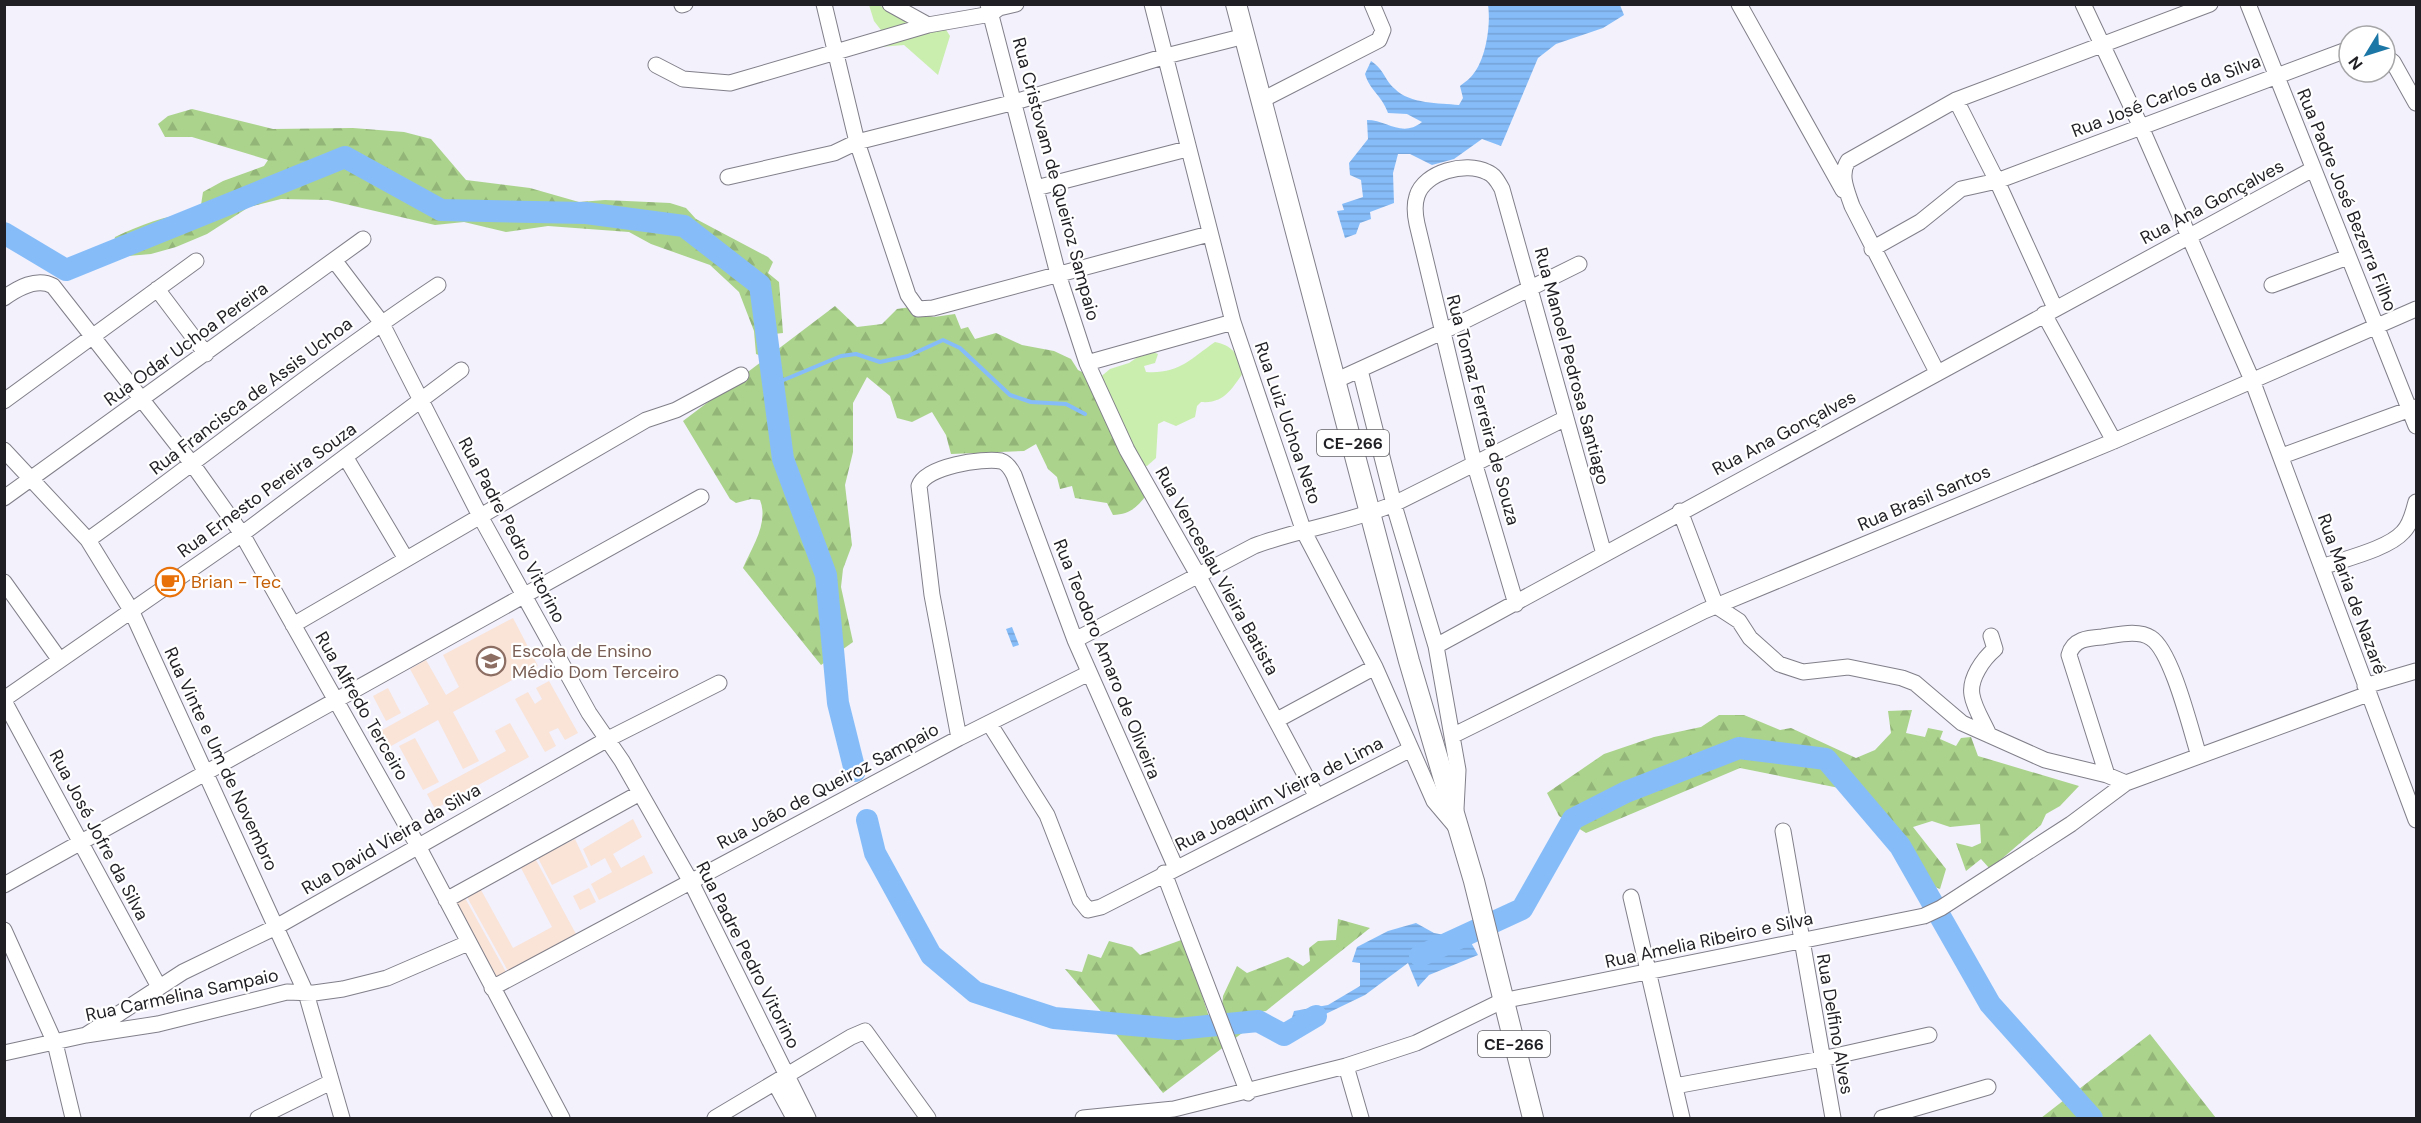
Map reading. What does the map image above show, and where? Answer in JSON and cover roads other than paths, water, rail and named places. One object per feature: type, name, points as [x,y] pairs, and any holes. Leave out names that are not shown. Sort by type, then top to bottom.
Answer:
[{"type":"main road","name":"CE-266","points":[[1236,4],[1371,514],[1456,827],[1474,882],[1533,1119]]},
{"type":"street","points":[[824,4],[857,142],[908,295],[918,309],[925,310],[1209,234]]},
{"type":"street","points":[[890,4],[928,25]]},
{"type":"street","points":[[656,65],[683,79],[722,84],[928,25],[1016,4]]},
{"type":"street","name":"Rua Luiz Uchoa Neto","points":[[1152,4],[1187,149],[1233,321],[1304,532],[1375,667],[1434,801],[1456,827]]},
{"type":"street","points":[[1262,100],[1366,48],[1382,36],[1383,30],[1372,4]]},
{"type":"street","points":[[1739,4],[1852,206],[1937,372]]},
{"type":"street","name":"Rua Maria de Nazaré","points":[[2083,4],[2190,236],[2252,380],[2282,456],[2366,690],[2411,786],[2416,820]]},
{"type":"street","points":[[1852,206],[1843,179],[1844,167],[1848,161],[1956,100],[2210,4]]},
{"type":"street","name":"Rua Padre José Bezerra Filho","points":[[2248,4],[2348,257],[2413,408],[2416,426]]},
{"type":"street","name":"Rua Cristovam de Queiroz Sampaio","points":[[989,9],[1058,274],[1087,363]]},
{"type":"street","points":[[728,177],[834,153],[857,142],[1015,102],[1166,56],[1245,36]]},
{"type":"street","name":"Rua José Carlos da Silva","points":[[1872,249],[1920,222],[1961,189],[1997,181],[2337,53]]},
{"type":"street","points":[[2397,69],[2416,103]]},
{"type":"street","points":[[1956,100],[1997,181],[2050,311],[2114,441]]},
{"type":"street","points":[[1036,188],[1187,149]]},
{"type":"street","name":"Rua Tomaz Ferreira de Souza","points":[[1502,189],[1493,175],[1479,169],[1459,169],[1436,176],[1424,184],[1416,196],[1417,224],[1442,332],[1474,462],[1516,604]]},
{"type":"street","name":"Rua Ana Gonçalves","points":[[1436,646],[1516,604],[1680,511],[2313,169]]},
{"type":"street","name":"Rua Manoel Pedrosa Santiago","points":[[1502,189],[1604,554]]},
{"type":"street","name":"Rua Odar Uchoa Pereira","points":[[4,498],[363,239]]},
{"type":"street","points":[[2272,285],[2348,257]]},
{"type":"street","name":"Rua Padre Pedro Vitorino","points":[[334,260],[381,322],[480,516],[606,740],[619,755],[691,882],[781,1079]]},
{"type":"street","points":[[4,401],[196,261]]},
{"type":"street","points":[[1337,380],[1442,332],[1579,264]]},
{"type":"street","name":"Rua Alfredo Terceiro","points":[[8,296],[35,283],[49,284],[60,294],[91,337],[193,465],[242,534],[418,846],[562,1119]]},
{"type":"street","name":"Rua Francisca de Assis Uchoa","points":[[88,540],[193,465],[381,322],[438,285]]},
{"type":"street","points":[[157,289],[206,354]]},
{"type":"street","name":"Rua Brasil Santos","points":[[1452,736],[1716,606],[2114,441],[2416,309]]},
{"type":"street","points":[[1087,363],[1233,321]]},
{"type":"street","name":"Rua Venceslau Vieira Batista","points":[[1087,363],[1127,450],[1198,575],[1317,797]]},
{"type":"street","name":"Rua Ernesto Pereira Souza","points":[[4,700],[59,659],[242,534],[461,370]]},
{"type":"street","points":[[1360,370],[1394,504],[1436,646],[1458,770],[1456,827]]},
{"type":"street","points":[[293,625],[646,420],[676,411],[741,375]]},
{"type":"street","points":[[2282,456],[2413,408]]},
{"type":"street","points":[[1075,640],[1254,546],[1281,536],[1371,514],[1566,418]]},
{"type":"street","name":"Rua Vinte e Um de Novembro","points":[[4,450],[88,540],[131,610],[306,993],[342,1119]]},
{"type":"street","points":[[346,458],[406,559]]},
{"type":"street","name":"Rua Teodoro Amaro de Oliveira","points":[[959,738],[932,595],[918,486],[924,476],[933,471],[970,463],[1000,461],[1006,464],[1014,475],[1075,640],[1170,871],[1214,1010],[1248,1092]]},
{"type":"street","points":[[4,885],[701,497]]},
{"type":"street","points":[[2322,567],[2386,544],[2403,533],[2416,502]]},
{"type":"street","points":[[1680,511],[1716,606],[1739,621],[1763,652],[1784,666],[1812,672],[1848,667],[1902,678],[1915,683],[1962,723],[2045,760],[2107,775],[2126,783]]},
{"type":"street","points":[[4,582],[59,659]]},
{"type":"street","points":[[2107,775],[2069,655],[2075,644],[2085,639],[2140,633],[2160,645],[2168,660],[2199,756]]},
{"type":"street","points":[[1989,735],[1971,694],[1977,672],[1986,656],[1995,650],[1991,636]]},
{"type":"street","points":[[1277,720],[1375,667]]},
{"type":"street","name":"Rua Amelia Ribeiro e Silva","points":[[1083,1119],[1175,1114],[1346,1066],[1416,1043],[1502,1001],[1924,916],[2071,824],[2126,783],[2416,671]]},
{"type":"street","name":"Rua João de Queiroz Sampaio","points":[[492,988],[959,738],[1089,673]]},
{"type":"street","name":"Rua David Vieira da Silva","points":[[86,1035],[183,972],[276,927],[606,740],[719,683]]},
{"type":"street","name":"Rua José Jofre da Silva","points":[[4,700],[159,987]]},
{"type":"street","name":"Rua Joaquim Vieira de Lima","points":[[989,723],[1047,815],[1084,907],[1094,910],[1411,749]]},
{"type":"street","points":[[446,900],[640,793]]},
{"type":"street","name":"Rua Delfino Alves","points":[[1783,831],[1800,941],[1833,1119]]},
{"type":"street","points":[[1631,897],[1682,1119]]},
{"type":"street","points":[[4,930],[55,1043],[73,1119]]},
{"type":"street","name":"Rua Carmelina Sampaio","points":[[4,1053],[86,1035],[158,1024],[287,992],[306,993],[343,989],[387,978],[468,943]]},
{"type":"street","points":[[715,1119],[865,1031],[928,1119]]},
{"type":"street","points":[[1675,1086],[1822,1059],[1929,1035]]},
{"type":"street","points":[[1346,1066],[1360,1119]]},
{"type":"street","points":[[781,1079],[794,1119]]},
{"type":"street","points":[[781,1079],[808,1119]]},
{"type":"street","points":[[258,1119],[331,1082]]},
{"type":"street","points":[[1882,1119],[1926,1112],[1988,1087]]},
{"type":"water","points":[[1488,5],[1620,5],[1624,15],[1603,28],[1556,44],[1538,58],[1501,146],[1482,139],[1454,159],[1432,165],[1410,154],[1398,154],[1393,173],[1394,203],[1370,212],[1371,219],[1360,223],[1356,234],[1345,238],[1337,211],[1344,210],[1342,204],[1363,197],[1361,180],[1350,175],[1349,163],[1368,139],[1367,120],[1401,128],[1415,127],[1422,122],[1407,114],[1388,113],[1365,74],[1371,61],[1379,68],[1391,86],[1409,98],[1459,105],[1463,98],[1460,86],[1470,78],[1482,59],[1488,31]]},
{"type":"water","points":[[1012,627],[1019,645],[1013,647],[1006,629]]},
{"type":"water","points":[[1416,923],[1434,933],[1445,935],[1447,955],[1469,939],[1478,955],[1429,975],[1418,987],[1408,963],[1365,995],[1280,1036],[1256,1024],[1290,1024],[1294,1011],[1328,1005],[1360,986],[1360,963],[1352,962],[1357,947],[1388,931]]},
{"type":"waterway","points":[[4,233],[66,270],[345,157],[441,210],[586,213],[684,226],[760,285],[783,459],[826,575],[838,703],[855,771]]},
{"type":"waterway","points":[[774,384],[841,356],[856,354],[880,362],[908,356],[943,340],[960,348],[1010,395],[1031,402],[1066,404],[1085,414]]},
{"type":"waterway","points":[[1420,956],[1522,909],[1573,819],[1626,792],[1739,748],[1826,759],[1900,846],[1990,1004],[2092,1118]]},
{"type":"waterway","points":[[867,820],[875,853],[931,955],[975,992],[1054,1018],[1177,1029],[1258,1021],[1284,1035],[1316,1016]]},
{"type":"place","name":"Brian - Tec","points":[[170,582]]},
{"type":"place","name":"Escola de Ensino Médio Dom Terceiro","points":[[491,661]]}]
